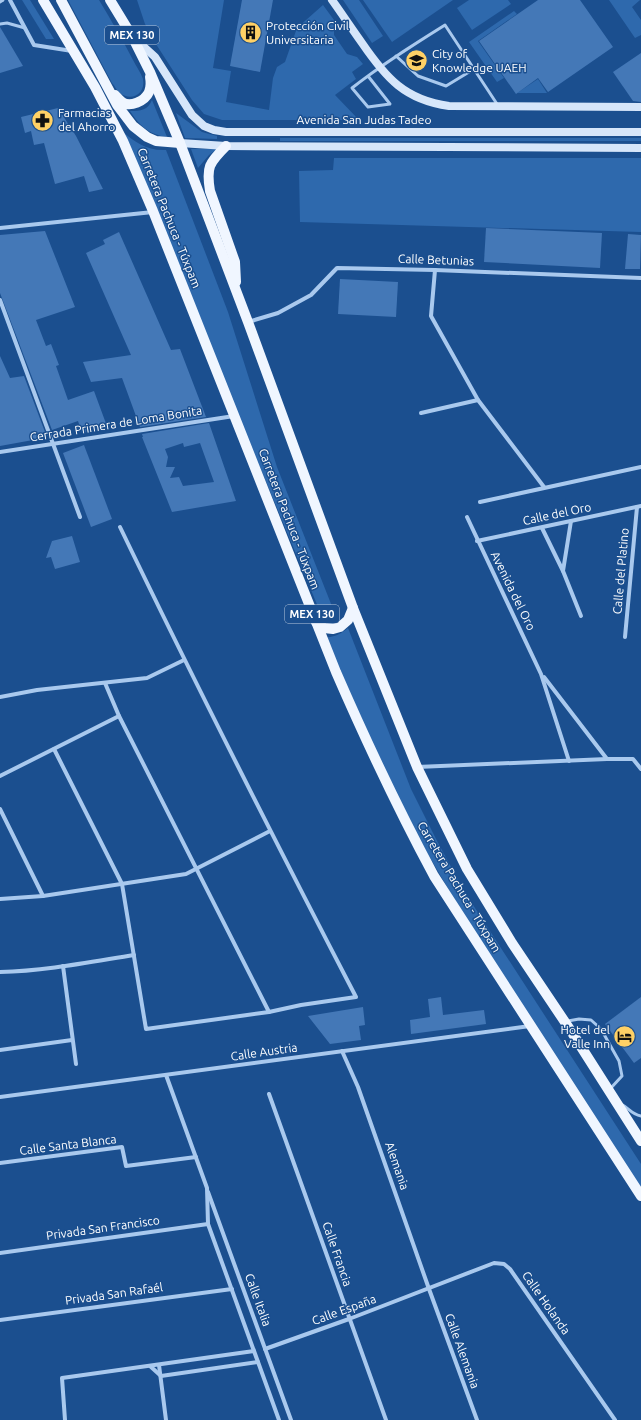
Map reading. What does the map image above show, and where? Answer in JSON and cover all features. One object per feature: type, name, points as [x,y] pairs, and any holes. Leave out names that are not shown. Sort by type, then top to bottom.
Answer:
[{"type":"main road","name":"Carretera Pachuca - Túxpam","points":[[44,0],[95,87],[123,141],[154,212],[336,672],[358,724],[405,822],[434,876],[641,1196]]},
{"type":"main road","points":[[60,0],[117,105],[133,126],[139,132],[156,141],[180,143]]},
{"type":"main road","name":"Carretera Pachuca - Túxpam","points":[[110,0],[132,36],[150,72],[180,143],[248,322],[353,608],[417,767],[467,868],[512,943],[565,1022],[641,1141]]},
{"type":"main road","points":[[105,82],[122,102],[134,104],[145,98],[149,92],[151,85],[150,72]]},
{"type":"main road","points":[[226,146],[212,160],[209,167],[208,181],[210,191],[235,262],[237,294]]},
{"type":"main road","points":[[316,622],[324,628],[333,629],[340,627],[348,620],[353,608]]},
{"type":"street","points":[[10,0],[34,45],[73,51]]},
{"type":"street","points":[[332,0],[379,68],[389,79],[409,94],[435,104],[449,106],[641,107]]},
{"type":"street","name":"Avenida San Judas Tadeo","points":[[132,36],[155,57],[192,115],[204,126],[214,130],[226,132],[641,132]]},
{"type":"street","points":[[226,132],[226,146]]},
{"type":"street","points":[[180,143],[226,146],[641,148]]},
{"type":"street","points":[[0,228],[154,212]]},
{"type":"street","name":"Calle Betunias","points":[[248,322],[278,313],[311,295],[337,268],[435,270],[641,278]]},
{"type":"street","points":[[435,270],[431,316],[478,400],[544,488]]},
{"type":"street","points":[[0,300],[80,517]]},
{"type":"street","points":[[421,413],[478,400]]},
{"type":"street","name":"Cerrada Primera de Loma Bonita","points":[[0,452],[235,416]]},
{"type":"street","points":[[480,502],[641,467]]},
{"type":"street","name":"Calle del Oro","points":[[478,541],[639,507]]},
{"type":"street","name":"Calle del Platino","points":[[625,637],[639,507]]},
{"type":"street","name":"Avenida del Oro","points":[[467,517],[541,674],[569,761]]},
{"type":"street","points":[[563,571],[571,521]]},
{"type":"street","points":[[54,749],[122,884],[146,1029],[269,1012],[301,1005],[356,997],[184,660],[120,527]]},
{"type":"street","points":[[542,528],[563,571],[581,616]]},
{"type":"street","points":[[0,697],[37,690],[147,678],[184,660]]},
{"type":"street","name":"Avenida del Oro","points":[[541,674],[607,759]]},
{"type":"street","points":[[105,683],[119,716],[269,1012]]},
{"type":"street","points":[[0,776],[119,716]]},
{"type":"street","points":[[417,767],[607,759],[633,760],[641,769]]},
{"type":"street","points":[[0,809],[43,896]]},
{"type":"street","points":[[0,899],[43,896],[186,874],[197,870],[270,831]]},
{"type":"street","points":[[0,972],[63,966],[134,955]]},
{"type":"street","points":[[63,966],[76,1064]]},
{"type":"street","name":"Calle Austria","points":[[0,1097],[531,1026]]},
{"type":"street","points":[[0,1050],[72,1040]]},
{"type":"street","name":"Alemania","points":[[342,1052],[358,1087],[429,1289]]},
{"type":"street","name":"Calle Italia","points":[[166,1075],[291,1420]]},
{"type":"street","name":"Calle Francia","points":[[269,1094],[386,1420]]},
{"type":"street","name":"Calle Santa Blanca","points":[[0,1163],[122,1147],[126,1166],[196,1157]]},
{"type":"street","name":"Calle Italia","points":[[207,1188],[208,1224],[279,1420]]},
{"type":"street","name":"Privada San Francisco","points":[[0,1253],[208,1224]]},
{"type":"street","name":"Calle Holanda","points":[[429,1289],[494,1263],[504,1264],[510,1269],[615,1420]]},
{"type":"street","name":"Privada San Rafaél","points":[[0,1320],[232,1289]]},
{"type":"street","name":"Calle España","points":[[265,1349],[349,1320],[429,1289]]},
{"type":"street","name":"Calle Alemania","points":[[429,1289],[477,1420]]},
{"type":"street","points":[[65,1420],[62,1378],[254,1351]]},
{"type":"street","points":[[161,1376],[258,1362]]},
{"type":"street","points":[[159,1365],[166,1420]]},
{"type":"street","points":[[150,1366],[161,1376]]},
{"type":"lane","points":[[0,24],[7,23],[25,28]]},
{"type":"lane","points":[[368,76],[390,104],[368,107],[352,88],[368,76],[396,56],[445,25],[499,106]]},
{"type":"lane","points":[[396,56],[418,76],[446,86],[474,69]]},
{"type":"lane","points":[[565,1022],[579,1019],[591,1020],[601,1029],[619,1061],[622,1076],[617,1084],[609,1090]]},
{"type":"lane","points":[[617,1102],[625,1106],[633,1114],[641,1116]]},
{"type":"shaded area","points":[[22,0],[30,0],[54,39],[46,39]]},
{"type":"shaded area","points":[[68,0],[99,0],[121,37],[143,79],[142,89],[137,95],[129,97],[124,96],[112,83]]},
{"type":"shaded area","points":[[137,0],[224,0],[213,68],[231,71],[226,102],[269,110],[273,78],[277,67],[285,62],[297,28],[323,5],[334,20],[334,35],[347,54],[357,57],[363,64],[352,72],[356,79],[335,95],[359,120],[222,120],[204,114],[192,100],[154,41],[145,24]]},
{"type":"shaded area","points":[[343,0],[359,0],[383,36],[372,43]]},
{"type":"shaded area","points":[[363,0],[453,0],[392,42]]},
{"type":"shaded area","points":[[469,0],[508,0],[511,4],[472,30],[457,8]]},
{"type":"shaded area","points":[[609,0],[640,0],[632,7],[641,20],[641,35],[635,38]]},
{"type":"shaded area","points":[[514,11],[517,14],[478,41],[504,78],[497,82],[469,42]]},
{"type":"shaded area","points":[[538,79],[547,93],[517,93]]},
{"type":"shaded area","points":[[152,100],[167,137],[155,134],[145,128],[137,121],[130,111],[138,111],[146,108]]},
{"type":"shaded area","points":[[176,113],[202,132],[217,136],[217,139],[185,138]]},
{"type":"shaded area","points":[[121,130],[141,145],[153,149],[166,150],[228,312],[277,467],[337,619],[332,624],[329,625],[325,623],[321,614],[262,472],[235,412]]},
{"type":"shaded area","points":[[280,138],[641,138],[641,141],[280,141]]},
{"type":"shaded area","points":[[191,149],[217,149],[209,155],[198,168]]},
{"type":"shaded area","points":[[334,158],[641,158],[641,232],[300,222],[299,171],[333,170]]},
{"type":"shaded area","points":[[348,628],[411,789],[436,839],[464,891],[641,1164],[641,1189],[453,897],[395,794],[325,637],[338,635]]},
{"type":"building","name":"Protección Civil Universitaria","points":[[242,0],[273,0],[260,72],[230,66]]},
{"type":"building","points":[[538,0],[580,0],[613,47],[548,92],[538,78],[516,94],[479,41]]},
{"type":"building","points":[[0,27],[23,66],[0,73]]},
{"type":"building","points":[[641,53],[641,102],[633,101],[613,72]]},
{"type":"building","points":[[58,108],[76,136],[103,189],[89,192],[84,176],[55,184],[44,143],[34,145],[31,131],[25,133],[21,117]]},
{"type":"building","points":[[486,228],[602,233],[600,268],[484,262]]},
{"type":"building","points":[[45,231],[75,307],[36,320],[46,346],[51,344],[59,365],[56,366],[68,400],[94,391],[108,429],[82,433],[78,421],[52,430],[0,293],[0,235]]},
{"type":"building","points":[[119,232],[171,350],[180,349],[206,417],[140,427],[122,378],[91,382],[83,362],[131,355],[86,253],[105,244],[103,240]]},
{"type":"building","points":[[628,234],[641,235],[640,269],[625,269]]},
{"type":"building","points":[[340,279],[398,282],[396,317],[338,314]]},
{"type":"building","points":[[0,356],[10,378],[24,376],[45,432],[42,433],[44,438],[0,446]]},
{"type":"building","points":[[209,423],[236,501],[172,512],[142,434]],"holes":[[[183,443],[184,447],[200,443],[214,482],[183,486],[179,477],[170,478],[175,467],[166,467],[168,457],[165,449]]]},
{"type":"building","points":[[84,445],[112,519],[91,527],[63,453]]},
{"type":"building","points":[[72,536],[80,562],[55,569],[51,557],[46,558],[52,541]]},
{"type":"building","points":[[441,997],[443,1015],[484,1010],[486,1024],[411,1034],[410,1020],[430,1017],[428,999]]},
{"type":"building","points":[[641,997],[641,1058],[634,1063],[605,1024]]},
{"type":"building","points":[[363,1007],[365,1025],[359,1026],[361,1040],[330,1044],[308,1016]]},
{"type":"place","name":"Protección Civil Universitaria","points":[[251,33]]},
{"type":"place","name":"City of Knowledge UAEH","points":[[417,61]]},
{"type":"place","name":"Farmacias del Ahorro","points":[[43,120]]},
{"type":"place","name":"Hotel del Valle Inn","points":[[625,1037]]}]
